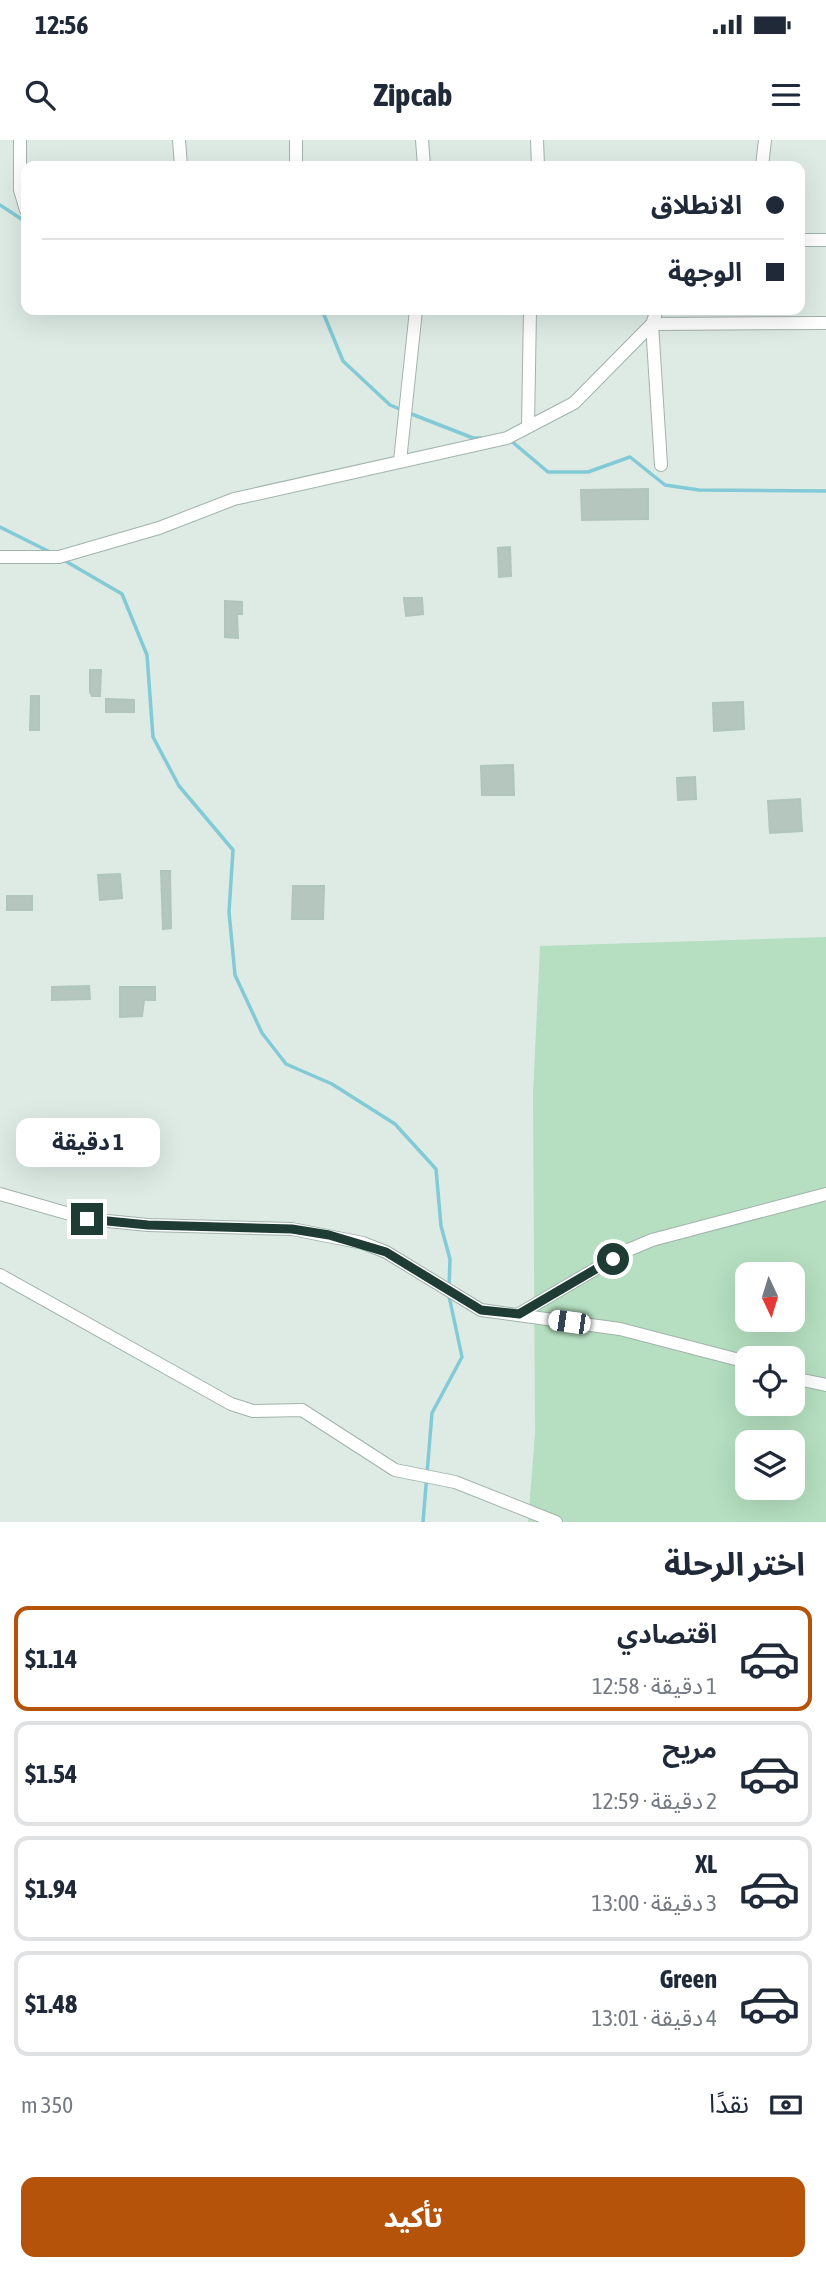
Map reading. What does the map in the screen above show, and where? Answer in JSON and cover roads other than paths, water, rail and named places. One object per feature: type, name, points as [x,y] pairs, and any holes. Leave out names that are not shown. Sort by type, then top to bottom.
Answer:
[{"type":"street","points":[[20,140],[21,193]]},
{"type":"street","points":[[179,140],[181,161]]},
{"type":"street","points":[[296,140],[296,161]]},
{"type":"street","points":[[422,140],[424,161]]},
{"type":"street","points":[[537,140],[538,161]]},
{"type":"street","points":[[763,161],[765,140]]},
{"type":"street","points":[[805,240],[826,240]]},
{"type":"street","points":[[400,461],[415,315]]},
{"type":"street","points":[[528,427],[530,315]]},
{"type":"street","points":[[655,315],[652,324],[661,465]]},
{"type":"street","points":[[0,556],[59,557],[159,528],[234,499],[507,438],[574,403],[652,324],[826,323]]},
{"type":"street","points":[[0,1194],[87,1219],[148,1225],[292,1229],[362,1243],[386,1252],[481,1310],[620,1329],[735,1359]]},
{"type":"street","points":[[519,1314],[626,1251],[652,1240],[826,1194]]},
{"type":"street","points":[[0,1275],[231,1404],[253,1410],[302,1410],[396,1470],[455,1482],[556,1522]]},
{"type":"street","points":[[805,1381],[826,1385]]},
{"type":"waterway","points":[[0,205],[21,219]]},
{"type":"waterway","points":[[324,315],[343,361],[390,405],[402,410]]},
{"type":"waterway","points":[[409,413],[473,438],[481,438]]},
{"type":"waterway","points":[[509,439],[548,472],[588,472],[630,457],[665,485],[699,490],[826,491]]},
{"type":"waterway","points":[[0,527],[50,552]]},
{"type":"waterway","points":[[62,559],[122,594],[147,655],[153,737],[179,786],[233,850],[229,912],[235,975],[262,1033],[286,1064],[332,1084],[395,1124],[436,1169],[441,1226],[450,1259],[449,1288]]},
{"type":"waterway","points":[[423,1522],[432,1413],[462,1357],[449,1296]]}]
